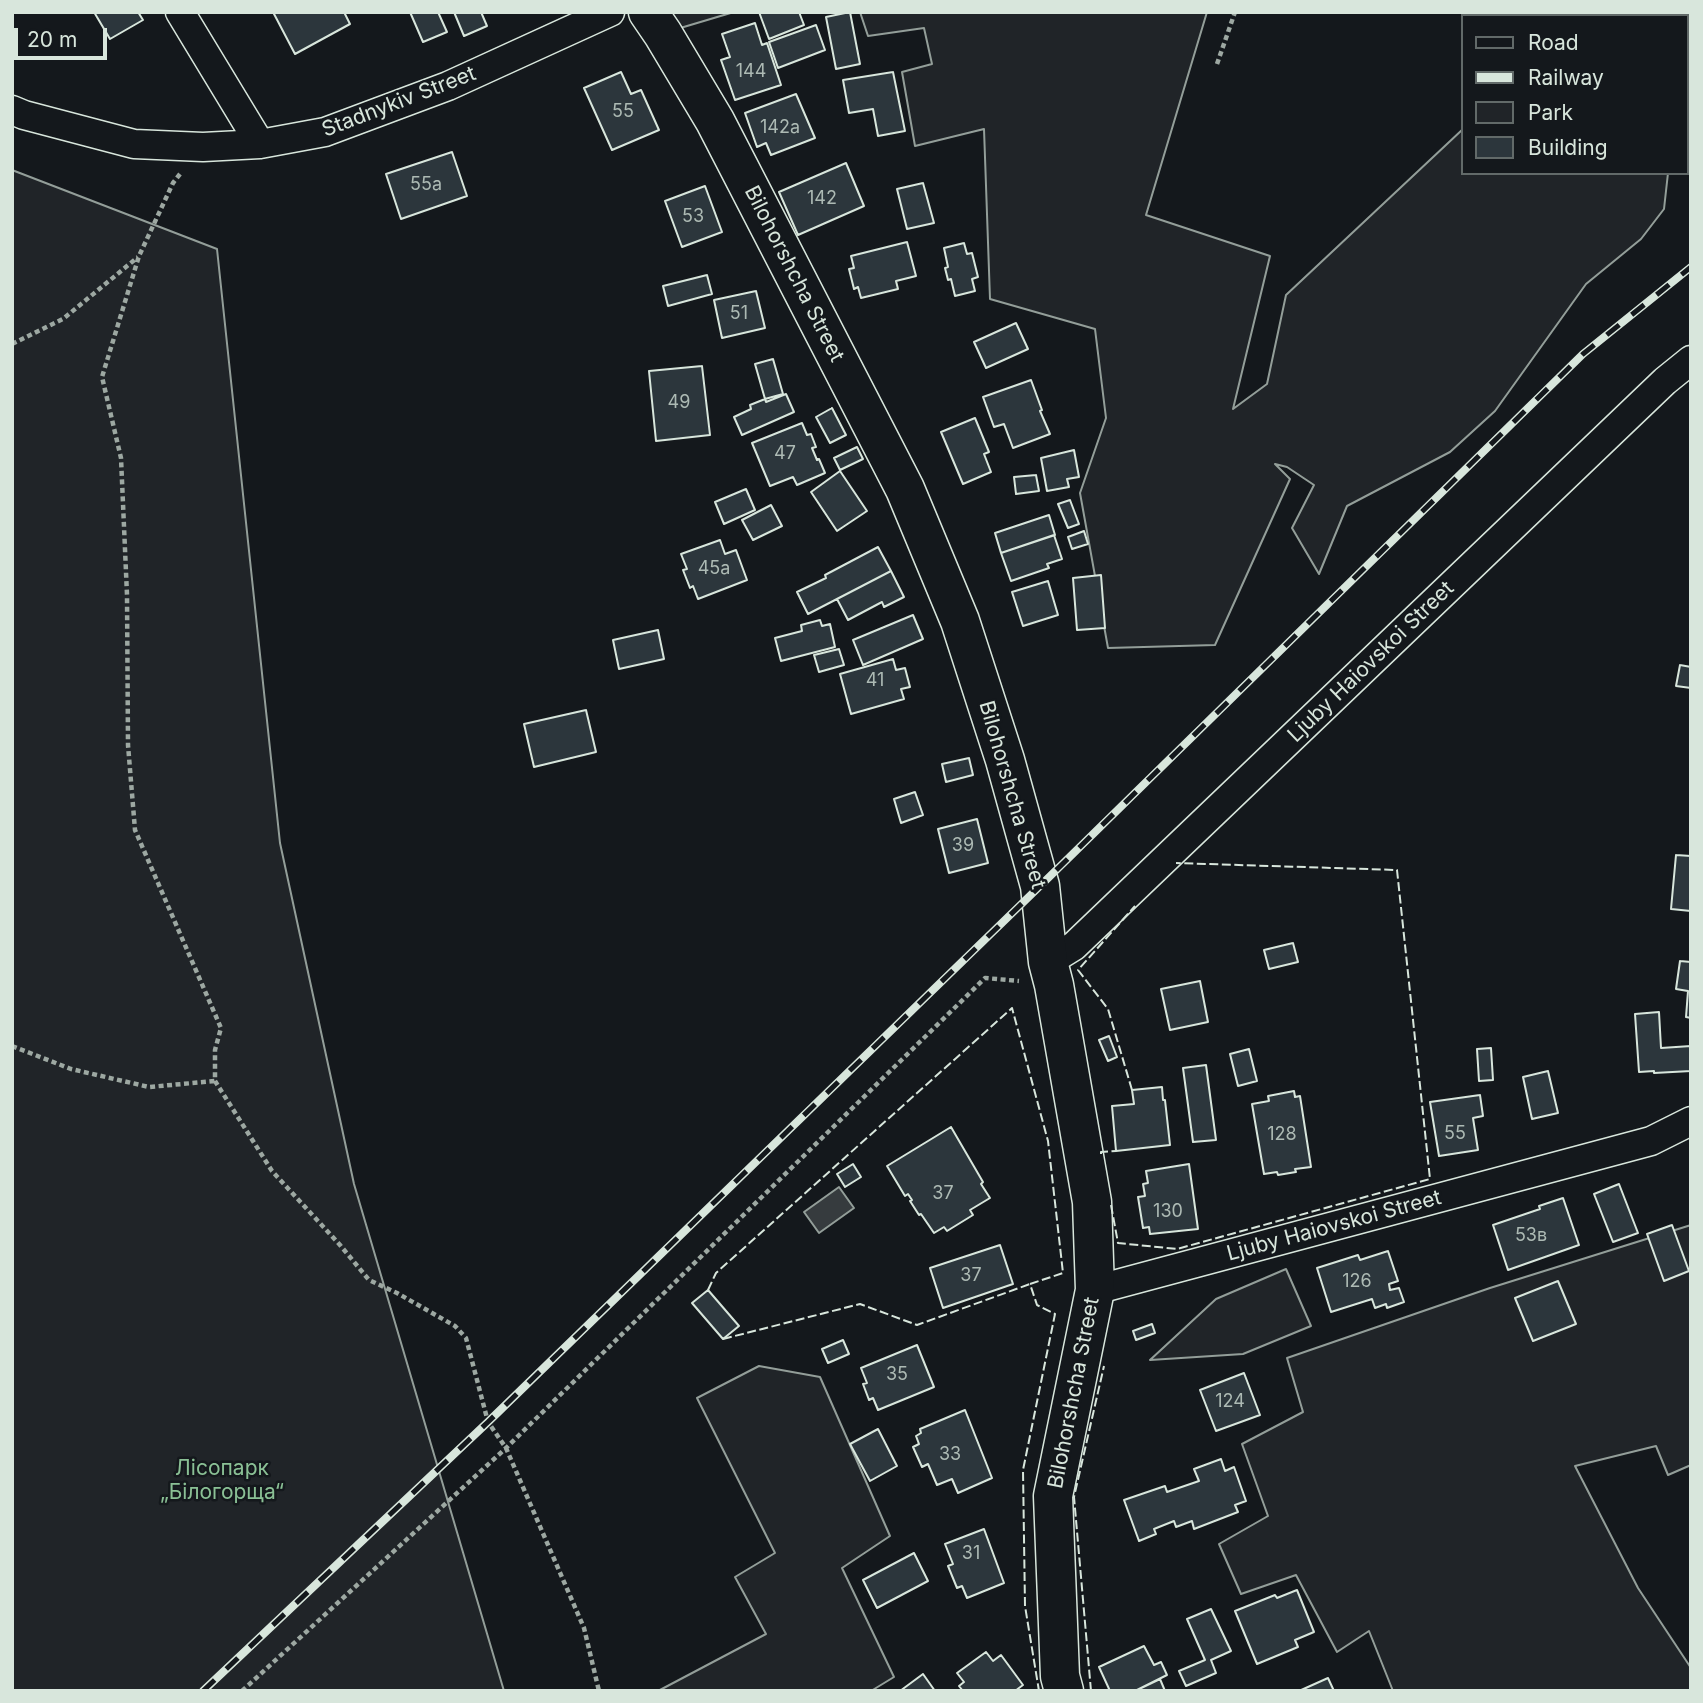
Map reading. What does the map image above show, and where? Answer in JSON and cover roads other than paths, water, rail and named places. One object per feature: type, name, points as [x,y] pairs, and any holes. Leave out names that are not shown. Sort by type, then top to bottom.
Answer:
[{"type":"street","points":[[180,12],[260,144]]},
{"type":"street","name":"Stadnykiv Street","points":[[12,110],[134,144],[203,147],[260,144],[326,131],[436,90],[610,12]]},
{"type":"street","name":"Bilohorshcha Street","points":[[648,12],[715,121],[905,489],[960,621],[1005,760],[1040,886],[1051,973],[1092,1202],[1095,1290],[1053,1496],[1060,1676],[1063,1691]]},
{"type":"street","name":"Ljuby Haiovskoi Street","points":[[1051,973],[1084,936],[1665,381],[1691,360]]},
{"type":"street","name":"Ljuby Haiovskoi Street","points":[[1095,1290],[1651,1141],[1691,1121]]},
{"type":"railway","points":[[203,1691],[488,1422],[1583,354],[1691,267]]},
{"type":"park label","name":"Лісопарк „Білогорща“","points":[[222,1481]]}]
